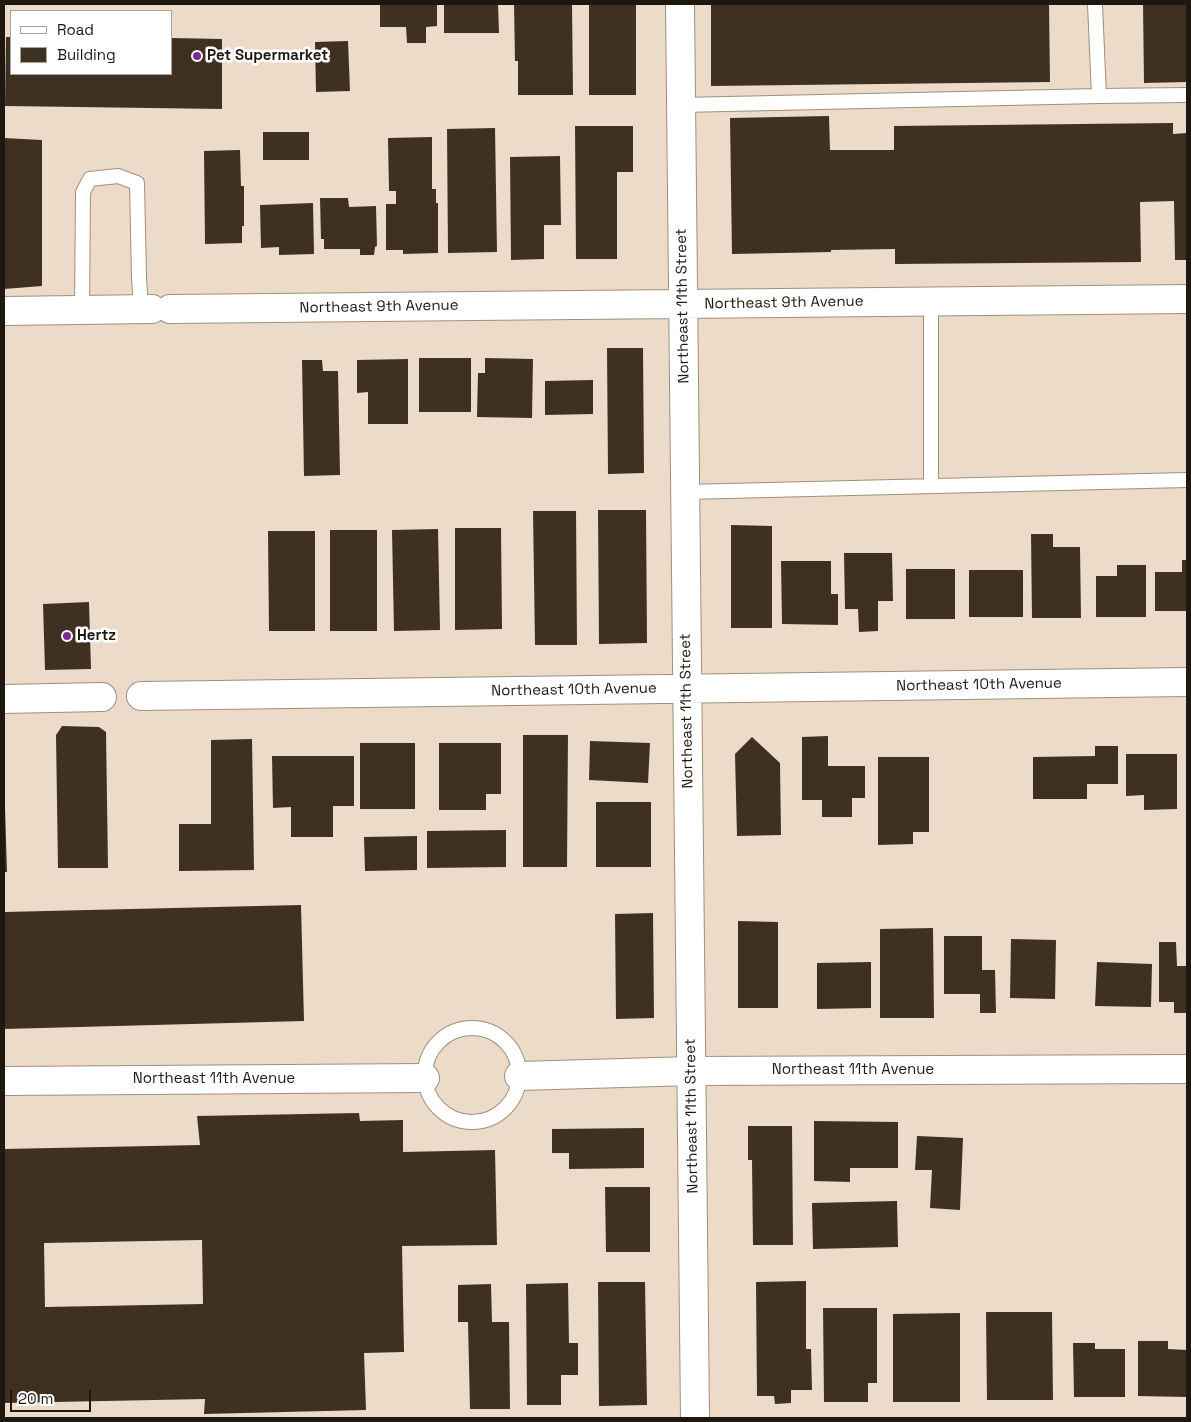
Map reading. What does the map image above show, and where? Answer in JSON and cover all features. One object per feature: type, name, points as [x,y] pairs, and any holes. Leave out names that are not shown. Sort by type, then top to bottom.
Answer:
[{"type":"street","name":"Northeast 11th Street","points":[[680,4],[695,1418]]},
{"type":"street","name":"Northeast 9th Avenue","points":[[4,311],[1187,299]]},
{"type":"street","name":"Northeast 10th Avenue","points":[[140,696],[1187,682]]},
{"type":"street","points":[[4,699],[102,697]]},
{"type":"street","name":"Northeast 11th Avenue","points":[[520,1076],[692,1071],[1187,1069]]},
{"type":"street","name":"Northeast 11th Avenue","points":[[4,1081],[425,1078]]},
{"type":"lane","points":[[1096,4],[1099,96]]},
{"type":"lane","points":[[681,105],[1187,94]]},
{"type":"lane","points":[[82,310],[83,192],[90,179],[118,176],[137,183],[139,277],[154,309]]},
{"type":"lane","points":[[931,301],[931,486]]},
{"type":"lane","points":[[685,492],[1187,480]]},
{"type":"lane","points":[[470,1027],[486,1029],[499,1036],[510,1047],[517,1060],[520,1076],[516,1092],[508,1106],[496,1116],[481,1122],[464,1122],[449,1117],[437,1107],[428,1093],[425,1078],[426,1062],[432,1049],[442,1038],[455,1030],[470,1027]]},
{"type":"building","points":[[380,4],[437,4],[437,26],[426,27],[426,43],[407,43],[406,27],[380,27]]},
{"type":"building","points":[[444,4],[498,4],[499,33],[444,33]]},
{"type":"building","points":[[514,4],[572,4],[573,95],[518,95],[518,61],[515,61]]},
{"type":"building","points":[[589,4],[636,4],[636,95],[589,95]]},
{"type":"building","points":[[711,4],[1049,4],[1050,82],[711,86]]},
{"type":"building","points":[[1143,4],[1187,4],[1187,82],[1144,83]]},
{"type":"building","name":"Pet Supermarket","points":[[6,37],[10,37],[10,75],[172,75],[172,38],[222,39],[222,109],[5,106]]},
{"type":"building","points":[[348,41],[350,91],[316,92],[315,42]]},
{"type":"building","points":[[829,116],[830,150],[894,150],[894,126],[1173,123],[1173,134],[1187,133],[1187,260],[1175,260],[1174,201],[1140,202],[1141,262],[895,264],[895,249],[732,254],[730,118]]},
{"type":"building","points":[[575,126],[633,126],[633,172],[617,172],[617,259],[576,259]]},
{"type":"building","points":[[495,128],[497,252],[448,253],[447,129]]},
{"type":"building","points":[[263,132],[309,132],[309,160],[263,160]]},
{"type":"building","points":[[432,137],[432,189],[436,189],[436,203],[438,203],[438,253],[403,254],[403,250],[386,250],[386,204],[396,204],[396,191],[389,191],[388,138]]},
{"type":"building","points":[[4,138],[42,140],[42,286],[4,289]]},
{"type":"building","points":[[240,150],[241,186],[244,186],[242,243],[205,244],[204,151]]},
{"type":"building","points":[[560,156],[561,225],[544,225],[544,259],[511,260],[510,157]]},
{"type":"building","points":[[320,198],[348,198],[349,207],[376,206],[377,246],[375,247],[374,255],[360,255],[360,249],[324,249],[324,239],[321,239]]},
{"type":"building","points":[[313,203],[314,254],[279,255],[279,247],[261,248],[260,205]]},
{"type":"building","points":[[607,348],[643,348],[644,473],[608,474]]},
{"type":"building","points":[[419,358],[471,358],[471,412],[419,412]]},
{"type":"building","points":[[485,358],[533,359],[532,418],[477,417],[478,373],[485,373]]},
{"type":"building","points":[[408,359],[408,424],[368,424],[368,392],[357,393],[357,360]]},
{"type":"building","points":[[302,360],[322,360],[323,371],[338,371],[340,475],[304,476]]},
{"type":"building","points":[[593,380],[593,414],[545,415],[545,381]]},
{"type":"building","points":[[598,510],[646,510],[647,643],[599,644]]},
{"type":"building","points":[[533,511],[576,511],[577,645],[535,645]]},
{"type":"building","points":[[731,525],[772,526],[772,628],[731,628]]},
{"type":"building","points":[[455,528],[501,528],[502,629],[455,630]]},
{"type":"building","points":[[438,529],[440,630],[394,631],[392,530]]},
{"type":"building","points":[[330,530],[377,530],[377,631],[330,631]]},
{"type":"building","points":[[268,531],[315,531],[315,631],[269,631]]},
{"type":"building","points":[[1031,534],[1053,534],[1053,547],[1080,547],[1081,618],[1032,618]]},
{"type":"building","points":[[844,553],[892,553],[893,601],[878,601],[878,631],[859,632],[858,609],[845,609]]},
{"type":"building","points":[[1182,560],[1187,560],[1187,611],[1155,611],[1155,572],[1182,572]]},
{"type":"building","points":[[781,561],[831,561],[831,594],[838,594],[838,625],[782,624]]},
{"type":"building","points":[[1117,565],[1146,565],[1146,617],[1096,617],[1096,576],[1117,576]]},
{"type":"building","points":[[906,569],[955,569],[955,619],[906,619]]},
{"type":"building","points":[[969,570],[1023,570],[1023,617],[969,617]]},
{"type":"building","name":"Hertz","points":[[89,602],[91,669],[45,670],[43,604]]},
{"type":"building","points":[[62,726],[99,727],[106,732],[108,868],[58,868],[56,735]]},
{"type":"building","points":[[523,735],[568,735],[567,867],[523,867]]},
{"type":"building","points":[[828,736],[828,766],[865,766],[865,798],[852,798],[852,817],[822,817],[822,800],[802,800],[802,737]]},
{"type":"building","points":[[752,737],[780,763],[781,835],[737,836],[735,754]]},
{"type":"building","points":[[252,739],[254,870],[179,871],[179,824],[211,824],[211,740]]},
{"type":"building","points":[[590,741],[650,743],[648,783],[589,780]]},
{"type":"building","points":[[360,743],[415,743],[415,809],[360,809]]},
{"type":"building","points":[[439,743],[501,743],[501,794],[486,794],[486,810],[439,810]]},
{"type":"building","points":[[1095,746],[1118,746],[1118,784],[1087,784],[1087,799],[1033,799],[1033,757],[1095,756]]},
{"type":"building","points":[[1126,754],[1177,754],[1177,809],[1144,810],[1144,795],[1126,796]]},
{"type":"building","points":[[272,756],[354,756],[354,806],[333,806],[333,837],[291,837],[291,807],[273,808]]},
{"type":"building","points":[[878,757],[929,757],[929,832],[913,832],[913,844],[878,845]]},
{"type":"building","points":[[596,802],[651,802],[651,867],[596,867]]},
{"type":"building","points":[[5,808],[7,872],[4,872]]},
{"type":"building","points":[[506,830],[506,867],[427,868],[427,831]]},
{"type":"building","points":[[417,836],[417,870],[365,871],[364,837]]},
{"type":"building","points":[[301,905],[304,1021],[4,1029],[4,912]]},
{"type":"building","points":[[653,913],[654,1018],[616,1019],[615,914]]},
{"type":"building","points":[[738,921],[778,922],[778,1008],[738,1008]]},
{"type":"building","points":[[933,928],[934,1018],[880,1018],[880,929]]},
{"type":"building","points":[[944,936],[982,936],[982,970],[995,970],[996,1013],[980,1013],[980,994],[944,994]]},
{"type":"building","points":[[1011,939],[1056,940],[1055,999],[1010,998]]},
{"type":"building","points":[[1159,942],[1176,942],[1177,966],[1187,966],[1187,1013],[1174,1013],[1174,1002],[1159,1002]]},
{"type":"building","points":[[871,962],[871,1008],[817,1009],[817,963]]},
{"type":"building","points":[[1097,962],[1152,964],[1151,1007],[1095,1006]]},
{"type":"building","points":[[359,1113],[360,1121],[403,1120],[403,1152],[495,1150],[497,1245],[402,1246],[404,1352],[364,1353],[366,1410],[204,1414],[205,1399],[4,1403],[4,1149],[200,1145],[197,1116]],"holes":[[[202,1240],[203,1304],[45,1307],[44,1243]]]},
{"type":"building","points":[[814,1121],[898,1122],[898,1168],[850,1168],[850,1182],[814,1181]]},
{"type":"building","points":[[748,1126],[792,1126],[793,1245],[753,1245],[752,1160],[748,1160]]},
{"type":"building","points":[[644,1128],[644,1168],[569,1169],[569,1153],[552,1153],[552,1129]]},
{"type":"building","points":[[917,1136],[963,1138],[960,1210],[930,1208],[932,1170],[915,1170]]},
{"type":"building","points":[[605,1187],[650,1187],[650,1252],[606,1252]]},
{"type":"building","points":[[897,1201],[898,1247],[813,1249],[812,1203]]},
{"type":"building","points":[[806,1281],[806,1349],[811,1349],[812,1390],[791,1390],[791,1403],[775,1404],[774,1396],[757,1396],[756,1282]]},
{"type":"building","points":[[598,1282],[645,1282],[647,1405],[599,1406]]},
{"type":"building","points":[[568,1283],[569,1343],[578,1343],[578,1375],[561,1375],[561,1405],[527,1405],[526,1284]]},
{"type":"building","points":[[491,1284],[492,1322],[509,1322],[510,1409],[470,1409],[468,1322],[458,1322],[458,1285]]},
{"type":"building","points":[[823,1308],[877,1308],[877,1383],[868,1383],[868,1402],[824,1402]]},
{"type":"building","points":[[986,1312],[1052,1312],[1053,1400],[987,1400]]},
{"type":"building","points":[[960,1313],[960,1402],[893,1402],[893,1314]]},
{"type":"building","points":[[1138,1341],[1168,1341],[1168,1349],[1187,1350],[1187,1397],[1138,1396]]},
{"type":"building","points":[[1073,1343],[1095,1343],[1095,1349],[1125,1349],[1125,1397],[1074,1397]]},
{"type":"place","name":"Pet Supermarket","points":[[197,56]]},
{"type":"place","name":"Hertz","points":[[67,636]]}]
